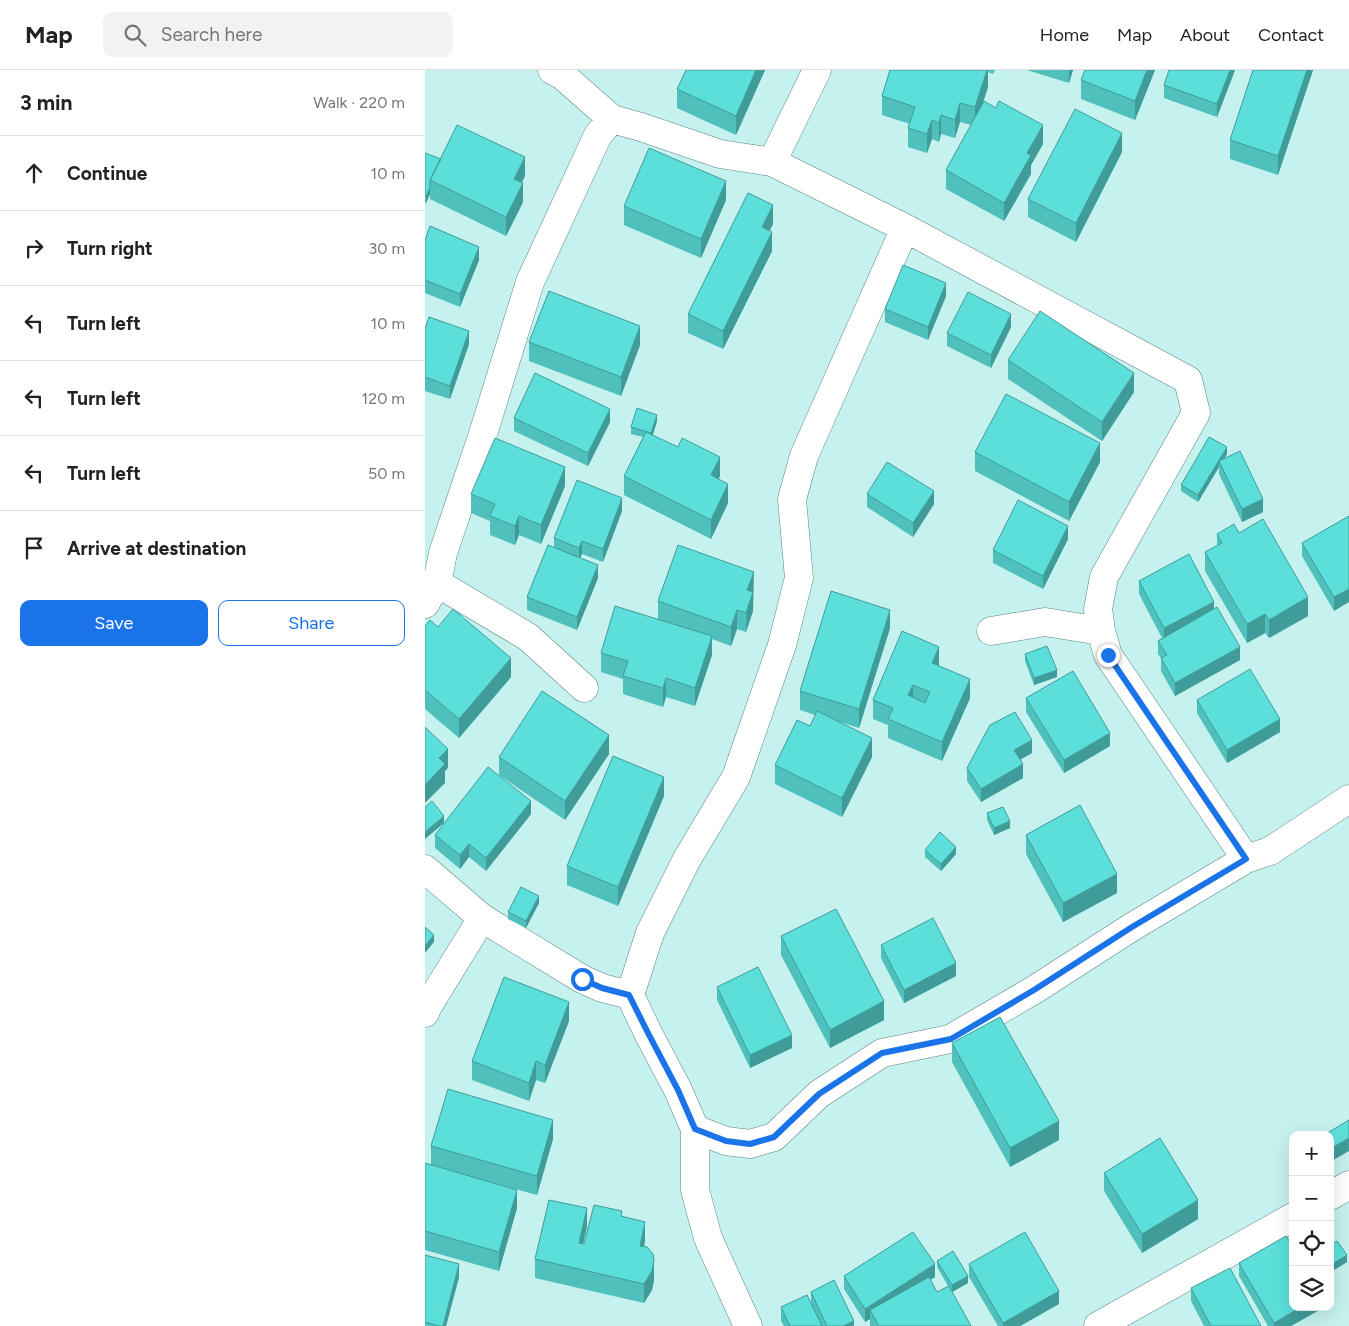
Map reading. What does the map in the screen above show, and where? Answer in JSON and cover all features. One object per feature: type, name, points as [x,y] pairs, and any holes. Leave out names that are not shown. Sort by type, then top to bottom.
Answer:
[{"type":"street","points":[[552,70],[563,76],[612,119],[720,154],[772,162],[905,228],[1187,380],[1196,413],[1104,577],[1098,608],[1101,631],[1108,655],[1246,859]]},
{"type":"street","points":[[772,162],[817,70]]},
{"type":"street","points":[[585,688],[528,637],[431,593],[530,282],[598,135],[612,119]]},
{"type":"street","points":[[748,1326],[708,1238],[695,1190],[695,1129],[678,1090],[629,995],[650,933],[687,859],[736,777],[782,645],[799,578],[792,499],[804,456],[905,228]]},
{"type":"street","points":[[991,631],[1045,622],[1101,631]]},
{"type":"street","points":[[695,1129],[726,1141],[750,1144],[774,1137],[819,1094],[882,1053],[951,1039],[1246,859],[1270,851],[1349,799]]},
{"type":"street","points":[[425,869],[482,918],[582,979],[602,988],[629,995]]},
{"type":"street","points":[[425,1014],[428,1006],[482,918]]},
{"type":"street","points":[[1334,1194],[1349,1185]]},
{"type":"street","points":[[1098,1326],[1289,1219]]},
{"type":"building","points":[[686,70],[756,70],[736,116],[677,89]]},
{"type":"building","points":[[890,70],[987,70],[975,107],[960,103],[955,120],[941,115],[939,123],[932,120],[927,134],[908,128],[915,107],[882,96]]},
{"type":"building","points":[[1085,70],[1147,70],[1135,101],[1081,80]]},
{"type":"building","points":[[1169,70],[1230,70],[1217,104],[1164,85]]},
{"type":"building","points":[[1253,70],[1307,70],[1278,156],[1230,140]]},
{"type":"building","points":[[984,101],[996,108],[999,101],[1043,125],[1027,153],[1031,155],[1004,203],[946,170]]},
{"type":"building","points":[[1075,109],[1122,133],[1076,223],[1028,199]]},
{"type":"building","points":[[457,125],[525,157],[514,179],[523,183],[506,217],[430,180]]},
{"type":"building","points":[[649,148],[726,181],[701,239],[624,206]]},
{"type":"building","points":[[425,153],[441,159],[430,180],[430,188],[426,196],[425,196]]},
{"type":"building","points":[[748,193],[773,205],[762,227],[772,232],[723,331],[688,314]]},
{"type":"building","points":[[430,226],[479,247],[460,294],[425,280],[425,240]]},
{"type":"building","points":[[903,265],[946,283],[928,327],[885,309]]},
{"type":"building","points":[[549,291],[640,326],[621,377],[529,342]]},
{"type":"building","points":[[968,292],[1011,314],[991,355],[947,333]]},
{"type":"building","points":[[1040,311],[1134,373],[1102,422],[1008,360]]},
{"type":"building","points":[[429,317],[469,331],[450,386],[425,377],[425,329]]},
{"type":"building","points":[[535,373],[610,409],[588,453],[514,418]]},
{"type":"building","points":[[1006,394],[1100,443],[1069,502],[975,452]]},
{"type":"building","points":[[637,408],[657,415],[651,433],[631,427]]},
{"type":"building","points":[[646,432],[678,447],[682,438],[720,457],[711,475],[728,484],[711,520],[624,476]]},
{"type":"building","points":[[1209,437],[1227,447],[1198,495],[1181,485]]},
{"type":"building","points":[[495,438],[565,467],[541,525],[519,516],[515,526],[490,516],[495,504],[471,494]]},
{"type":"building","points":[[1240,451],[1263,499],[1242,509],[1219,461]]},
{"type":"building","points":[[887,462],[934,491],[913,523],[867,494]]},
{"type":"building","points":[[577,480],[622,498],[603,549],[582,541],[579,548],[554,538]]},
{"type":"building","points":[[1018,500],[1068,526],[1043,576],[993,550]]},
{"type":"building","points":[[1349,516],[1349,589],[1334,597],[1302,543]]},
{"type":"building","points":[[1263,519],[1308,597],[1269,620],[1265,614],[1247,624],[1205,552],[1222,543],[1217,534],[1234,524],[1239,533]]},
{"type":"building","points":[[548,545],[598,565],[577,617],[527,597]]},
{"type":"building","points":[[678,545],[754,572],[747,590],[753,592],[746,613],[737,610],[731,627],[658,601]]},
{"type":"building","points":[[1189,554],[1214,602],[1164,628],[1139,581]]},
{"type":"building","points":[[831,591],[890,610],[859,709],[800,691]]},
{"type":"building","points":[[615,606],[712,636],[695,688],[666,678],[663,688],[623,676],[628,661],[601,653]]},
{"type":"building","points":[[1217,607],[1240,647],[1175,683],[1161,658],[1167,655],[1158,641]]},
{"type":"building","points":[[453,609],[511,658],[459,719],[425,690],[425,626],[430,620],[438,627]]},
{"type":"building","points":[[902,631],[939,647],[932,663],[970,679],[942,742],[888,719],[893,708],[873,700]],"holes":[[[913,685],[930,692],[925,703],[908,695]]]},
{"type":"building","points":[[1047,646],[1057,670],[1034,678],[1025,654]]},
{"type":"building","points":[[1250,669],[1280,719],[1227,750],[1197,700]]},
{"type":"building","points":[[1073,671],[1110,733],[1064,760],[1026,698]]},
{"type":"building","points":[[542,691],[609,735],[565,801],[499,757]]},
{"type":"building","points":[[817,711],[872,738],[842,798],[775,765],[797,720],[810,726]]},
{"type":"building","points":[[1015,712],[1032,740],[1014,750],[1023,764],[981,789],[967,768],[990,725]]},
{"type":"building","points":[[425,727],[448,749],[439,758],[445,764],[425,785]]},
{"type":"building","points":[[613,756],[664,777],[618,887],[567,866]]},
{"type":"building","points":[[488,767],[531,801],[486,858],[469,844],[460,855],[435,835]]},
{"type":"building","points":[[432,801],[444,816],[425,832],[425,807]]},
{"type":"building","points":[[1080,805],[1117,874],[1063,903],[1026,835]]},
{"type":"building","points":[[1003,807],[1010,821],[994,828],[987,813]]},
{"type":"building","points":[[940,832],[956,847],[941,864],[925,850]]},
{"type":"building","points":[[521,887],[539,896],[526,921],[508,912]]},
{"type":"building","points":[[836,909],[884,1001],[830,1030],[781,936]]},
{"type":"building","points":[[933,918],[956,963],[904,990],[881,945]]},
{"type":"building","points":[[425,927],[434,935],[425,946]]},
{"type":"building","points":[[758,967],[792,1035],[750,1055],[717,987]]},
{"type":"building","points":[[504,977],[569,1002],[545,1065],[536,1061],[529,1083],[472,1061]]},
{"type":"building","points":[[1000,1017],[1059,1121],[1010,1148],[952,1043]]},
{"type":"building","points":[[448,1089],[553,1120],[537,1176],[431,1146]]},
{"type":"building","points":[[1349,1120],[1349,1138],[1334,1147],[1334,1131],[1331,1131]]},
{"type":"building","points":[[1160,1138],[1198,1200],[1142,1234],[1104,1173]]},
{"type":"building","points":[[425,1163],[517,1190],[499,1252],[425,1231]]},
{"type":"building","points":[[549,1200],[587,1208],[579,1243],[584,1244],[594,1205],[622,1211],[621,1216],[645,1222],[640,1246],[647,1247],[653,1254],[654,1261],[652,1271],[644,1284],[535,1259]]},
{"type":"building","points":[[913,1232],[935,1264],[865,1309],[844,1276]]},
{"type":"building","points":[[1025,1232],[1059,1291],[1003,1323],[969,1264]]},
{"type":"building","points":[[1286,1236],[1289,1241],[1289,1311],[1294,1311],[1274,1323],[1239,1263]]},
{"type":"building","points":[[1337,1241],[1347,1255],[1334,1263],[1334,1243]]},
{"type":"building","points":[[953,1251],[968,1276],[952,1285],[937,1261]]},
{"type":"building","points":[[425,1255],[459,1264],[443,1326],[425,1322]]},
{"type":"building","points":[[1230,1268],[1261,1326],[1211,1326],[1191,1288]]},
{"type":"building","points":[[929,1277],[937,1292],[949,1286],[971,1326],[879,1326],[870,1310]]},
{"type":"building","points":[[834,1280],[854,1321],[843,1326],[827,1326],[811,1292]]},
{"type":"building","points":[[807,1295],[822,1326],[790,1326],[781,1307]]},
{"type":"route","points":[[582,979],[602,988],[629,995],[678,1090],[695,1129],[726,1141],[750,1144],[774,1137],[819,1094],[882,1053],[951,1039],[1034,990],[1132,927],[1246,859],[1108,655]]}]
